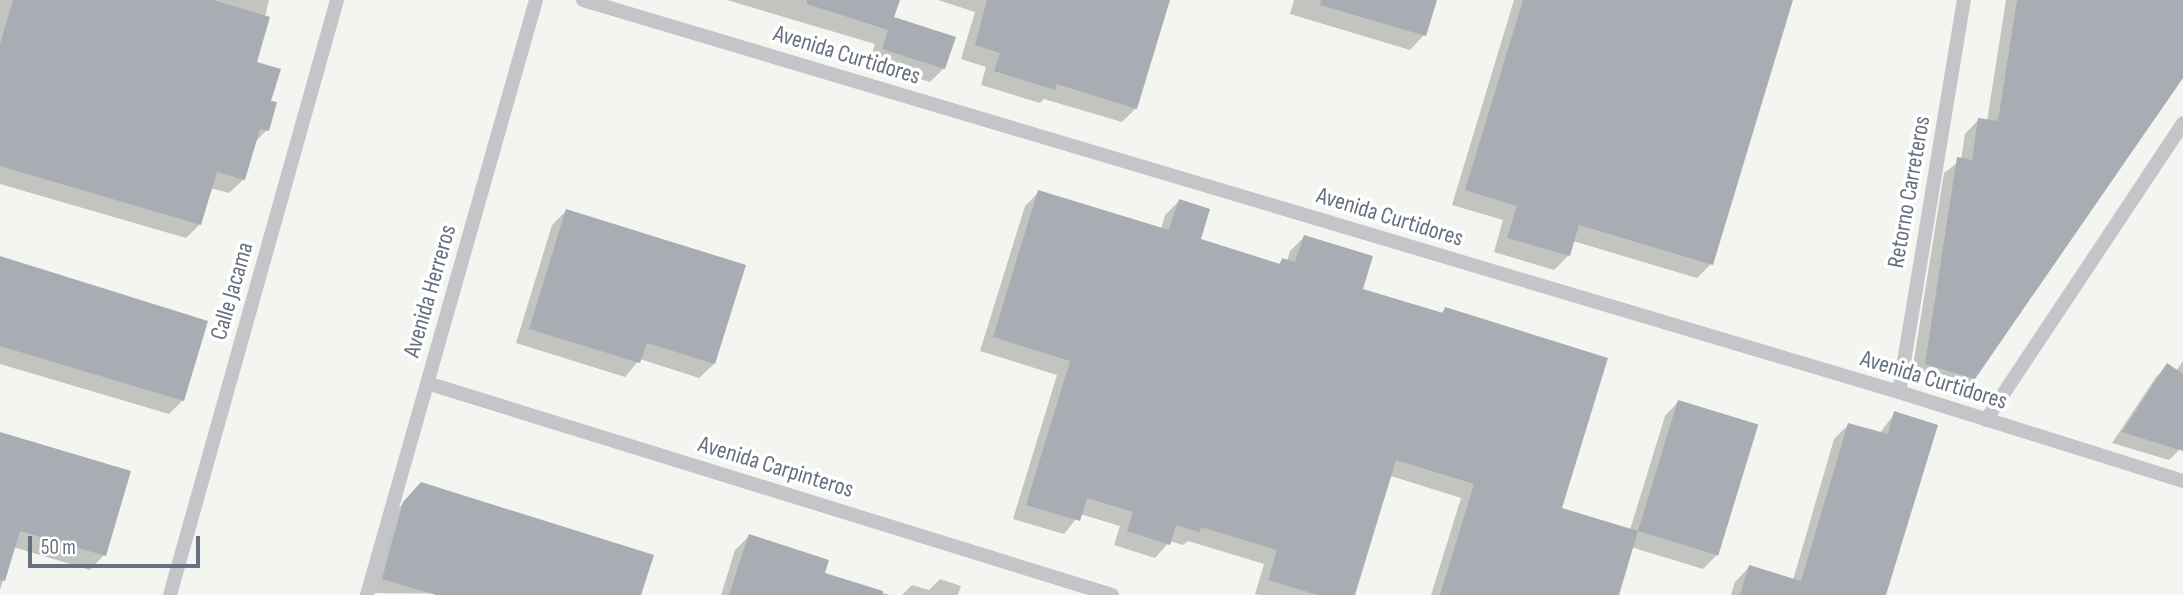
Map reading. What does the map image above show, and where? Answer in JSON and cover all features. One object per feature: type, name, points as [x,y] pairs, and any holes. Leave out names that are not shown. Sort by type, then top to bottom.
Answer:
[{"type":"lane","name":"Calle Jacama","points":[[170,595],[337,0]]},
{"type":"lane","name":"Avenida Herreros","points":[[367,595],[536,0]]},
{"type":"lane","name":"Avenida Curtidores","points":[[583,0],[1899,392],[2183,481]]},
{"type":"lane","name":"Retorno Carreteros","points":[[1899,392],[1964,0]]},
{"type":"lane","points":[[1986,420],[2183,124]]},
{"type":"lane","name":"Avenida Carpinteros","points":[[427,383],[1112,595]]},
{"type":"building","points":[[13,0],[213,0],[270,17],[257,62],[281,69],[271,101],[277,102],[269,131],[260,129],[245,180],[217,172],[201,225],[0,166],[0,44]]},
{"type":"building","points":[[807,0],[900,0],[894,17],[956,37],[945,69],[882,49],[888,30],[807,4]]},
{"type":"building","points":[[987,0],[1170,0],[1137,109],[1057,84],[1055,90],[994,71],[1000,53],[975,45]]},
{"type":"building","points":[[1321,0],[1437,0],[1426,36],[1320,5]]},
{"type":"building","points":[[1523,0],[1793,0],[1713,265],[1579,225],[1570,256],[1507,238],[1517,206],[1465,190]]},
{"type":"building","points":[[2017,0],[2183,0],[2183,78],[1975,379],[1925,364],[1957,157],[1972,160],[1978,118],[1998,121]]},
{"type":"building","points":[[1038,190],[1169,230],[1179,199],[1210,209],[1201,239],[1280,264],[1282,258],[1295,262],[1304,235],[1373,256],[1363,289],[1443,313],[1445,307],[1608,358],[1562,508],[1638,531],[1619,595],[1440,595],[1474,484],[1396,460],[1355,595],[1318,595],[1268,580],[1277,550],[1201,527],[1199,532],[1176,525],[1170,545],[1127,531],[1133,512],[1087,498],[1080,521],[1026,505],[1070,361],[993,337]]},
{"type":"building","points":[[566,209],[746,265],[715,364],[647,343],[640,363],[529,329]]},
{"type":"building","points":[[0,256],[208,321],[184,401],[0,346]]},
{"type":"building","points":[[2167,363],[2183,374],[2183,451],[2122,432]]},
{"type":"building","points":[[1678,400],[1758,425],[1718,556],[1638,531]]},
{"type":"building","points":[[1894,411],[1938,425],[1886,595],[1740,595],[1749,565],[1801,581],[1848,423],[1888,434]]},
{"type":"building","points":[[0,432],[131,471],[106,556],[20,531],[5,581],[0,580]]},
{"type":"building","points":[[421,482],[654,555],[641,595],[436,595],[382,579],[403,502]]},
{"type":"building","points":[[749,534],[829,560],[825,573],[883,591],[883,595],[729,595]]}]
